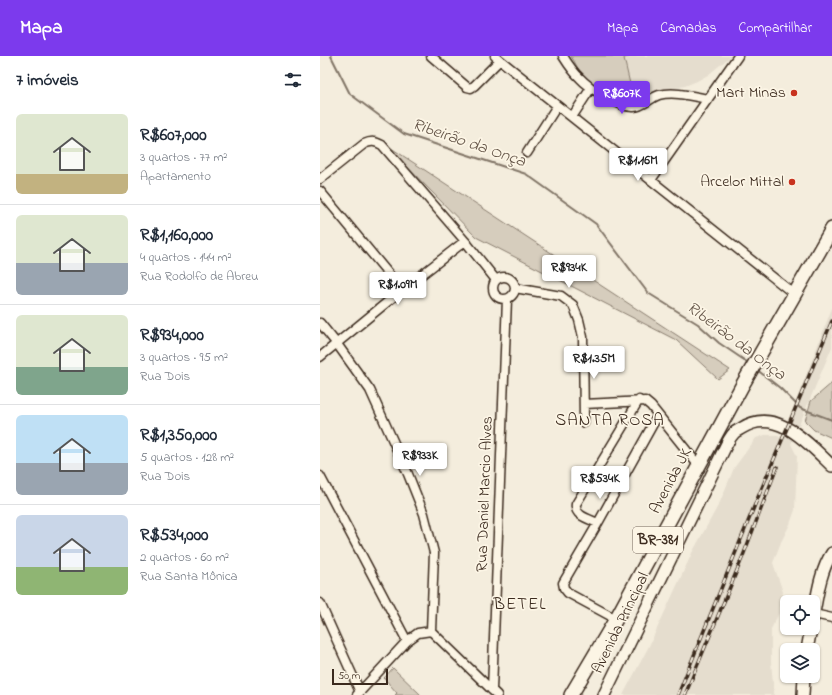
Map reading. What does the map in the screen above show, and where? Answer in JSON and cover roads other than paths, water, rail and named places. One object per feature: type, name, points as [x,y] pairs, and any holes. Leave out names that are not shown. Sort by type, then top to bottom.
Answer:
[{"type":"main road","name":"BR-381","points":[[794,294],[832,229]]},
{"type":"main road","name":"Avenida JK","points":[[571,695],[616,618],[743,384],[794,294]]},
{"type":"street","points":[[431,56],[467,87],[471,88],[498,58],[794,294]]},
{"type":"street","points":[[563,56],[580,79],[591,88],[620,104],[633,107],[641,105],[657,96],[664,94],[676,94],[708,99]]},
{"type":"street","points":[[651,180],[738,56]]},
{"type":"street","points":[[572,117],[591,88]]},
{"type":"street","points":[[526,154],[557,106]]},
{"type":"street","points":[[320,179],[364,144],[371,141],[377,142],[382,145],[465,240],[496,280]]},
{"type":"street","points":[[320,191],[402,290]]},
{"type":"street","points":[[320,357],[465,240]]},
{"type":"street","points":[[507,277],[513,281],[515,288],[513,295],[507,299],[501,299],[495,294],[493,287],[496,280],[507,277]]},
{"type":"street","points":[[515,288],[561,296],[573,305],[579,320],[583,337],[584,423]]},
{"type":"street","name":"Rua Daniel Marcio Alves","points":[[494,692],[507,299]]},
{"type":"street","points":[[320,323],[370,390],[408,474],[424,514],[434,554],[431,631],[494,692]]},
{"type":"street","points":[[584,404],[639,400],[645,401],[699,466]]},
{"type":"street","points":[[598,523],[578,514],[575,509],[576,504],[639,400]]},
{"type":"street","points":[[616,618],[568,593],[564,588],[563,583],[658,415]]},
{"type":"street","name":"Avenida Principal","points":[[604,695],[719,460],[734,433],[747,425],[758,421],[775,422],[804,439],[832,466]]},
{"type":"street","points":[[320,476],[406,641]]},
{"type":"street","points":[[818,595],[829,557],[832,553]]},
{"type":"street","points":[[320,603],[359,693],[406,641],[418,633],[431,631]]},
{"type":"street","points":[[820,617],[832,618]]},
{"type":"street","points":[[803,695],[804,683]]},
{"type":"waterway","name":"Ribeirão da Onça","points":[[331,56],[350,94],[404,134],[526,174],[596,224],[648,293],[698,324],[719,343],[750,364]]},
{"type":"waterway","name":"Ribeirão da Onça","points":[[756,369],[780,388],[800,408],[832,420]]},
{"type":"railway","points":[[678,695],[756,502],[832,321]]},
{"type":"railway","points":[[685,695],[743,556],[777,467]]},
{"type":"place","name":"Mart Minas","points":[[794,93]]},
{"type":"place","name":"Arcelor Mittal","points":[[792,182]]},
{"type":"district","name":"SANTA ROSA","points":[[610,420]]},
{"type":"district","name":"BETEL","points":[[520,604]]}]
